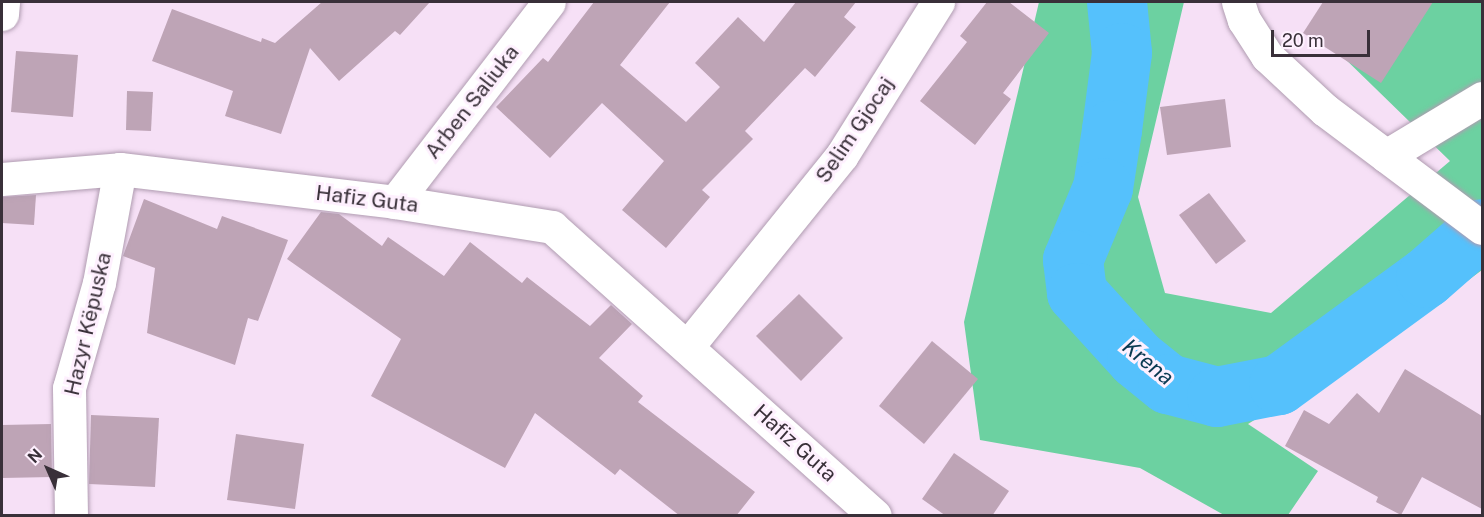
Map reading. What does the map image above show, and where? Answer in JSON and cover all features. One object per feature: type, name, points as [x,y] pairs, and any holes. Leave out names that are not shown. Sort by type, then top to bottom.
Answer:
[{"type":"street","points":[[2,14],[3,2]]},
{"type":"street","name":"Arben Saliuka","points":[[395,202],[549,2]]},
{"type":"street","name":"Selim Gjocaj","points":[[688,346],[766,254],[842,155],[938,2]]},
{"type":"street","points":[[1238,2],[1244,20],[1267,56],[1324,110],[1482,228]]},
{"type":"street","points":[[1397,165],[1482,98]]},
{"type":"street","name":"Hafiz Guta","points":[[2,179],[120,169],[395,202],[552,227],[688,346],[874,516]]},
{"type":"street","name":"Hazyr Këpuska","points":[[71,516],[69,388],[99,283],[120,169]]},
{"type":"green space","points":[[1039,2],[1184,2],[1138,197],[1165,293],[1271,313],[1450,161],[1337,51],[1413,2],[1482,2],[1482,270],[1415,320],[1248,424],[1318,471],[1288,515],[1224,515],[1140,468],[980,440],[964,322]]},
{"type":"building","points":[[322,2],[430,2],[400,35],[395,31],[339,81],[310,48],[281,134],[225,116],[233,91],[152,61],[172,9],[261,42],[262,38],[275,43]]},
{"type":"building","points":[[594,2],[670,2],[620,65],[686,122],[720,87],[695,63],[738,17],[764,42],[796,2],[856,2],[844,17],[856,27],[815,77],[805,68],[745,131],[753,139],[702,190],[710,197],[666,248],[622,210],[664,161],[602,103],[550,158],[496,107],[543,58],[548,62]]},
{"type":"building","points":[[987,2],[1009,2],[1049,33],[1003,93],[1011,99],[975,145],[920,101],[967,42],[960,36]]},
{"type":"building","points":[[1323,2],[1433,2],[1381,83],[1303,33]]},
{"type":"building","points":[[16,51],[78,55],[73,117],[11,112]]},
{"type":"building","points":[[127,91],[153,92],[151,131],[126,130]]},
{"type":"building","points":[[1225,99],[1231,147],[1167,155],[1160,107]]},
{"type":"building","points":[[1209,193],[1246,241],[1216,264],[1179,215]]},
{"type":"building","points":[[36,195],[34,225],[2,223],[2,197]]},
{"type":"building","points":[[144,199],[217,229],[222,216],[288,240],[258,321],[248,318],[235,365],[147,333],[155,268],[123,256]]},
{"type":"building","points":[[321,212],[339,214],[382,246],[388,237],[444,276],[470,242],[522,283],[527,277],[590,326],[611,305],[632,324],[599,358],[643,396],[638,402],[755,492],[736,516],[680,516],[620,469],[615,475],[535,413],[505,468],[371,396],[401,339],[287,259]]},
{"type":"building","points":[[799,294],[843,338],[801,381],[756,336]]},
{"type":"building","points":[[932,341],[978,379],[924,444],[879,406]]},
{"type":"building","points":[[1405,369],[1482,416],[1482,509],[1422,477],[1401,515],[1376,502],[1378,497],[1285,446],[1304,410],[1329,424],[1357,393],[1379,413]]},
{"type":"building","points":[[91,415],[159,418],[155,487],[89,484]]},
{"type":"building","points":[[51,424],[52,477],[2,478],[2,425]]},
{"type":"building","points":[[236,434],[304,444],[295,509],[227,500]]},
{"type":"building","points":[[954,453],[1009,491],[992,516],[946,516],[922,499]]},
{"type":"waterway","name":"Krena","points":[[1117,2],[1122,53],[1112,130],[1103,188],[1073,260],[1077,293],[1137,359],[1168,384],[1217,397],[1279,385],[1426,278],[1482,229]]}]
